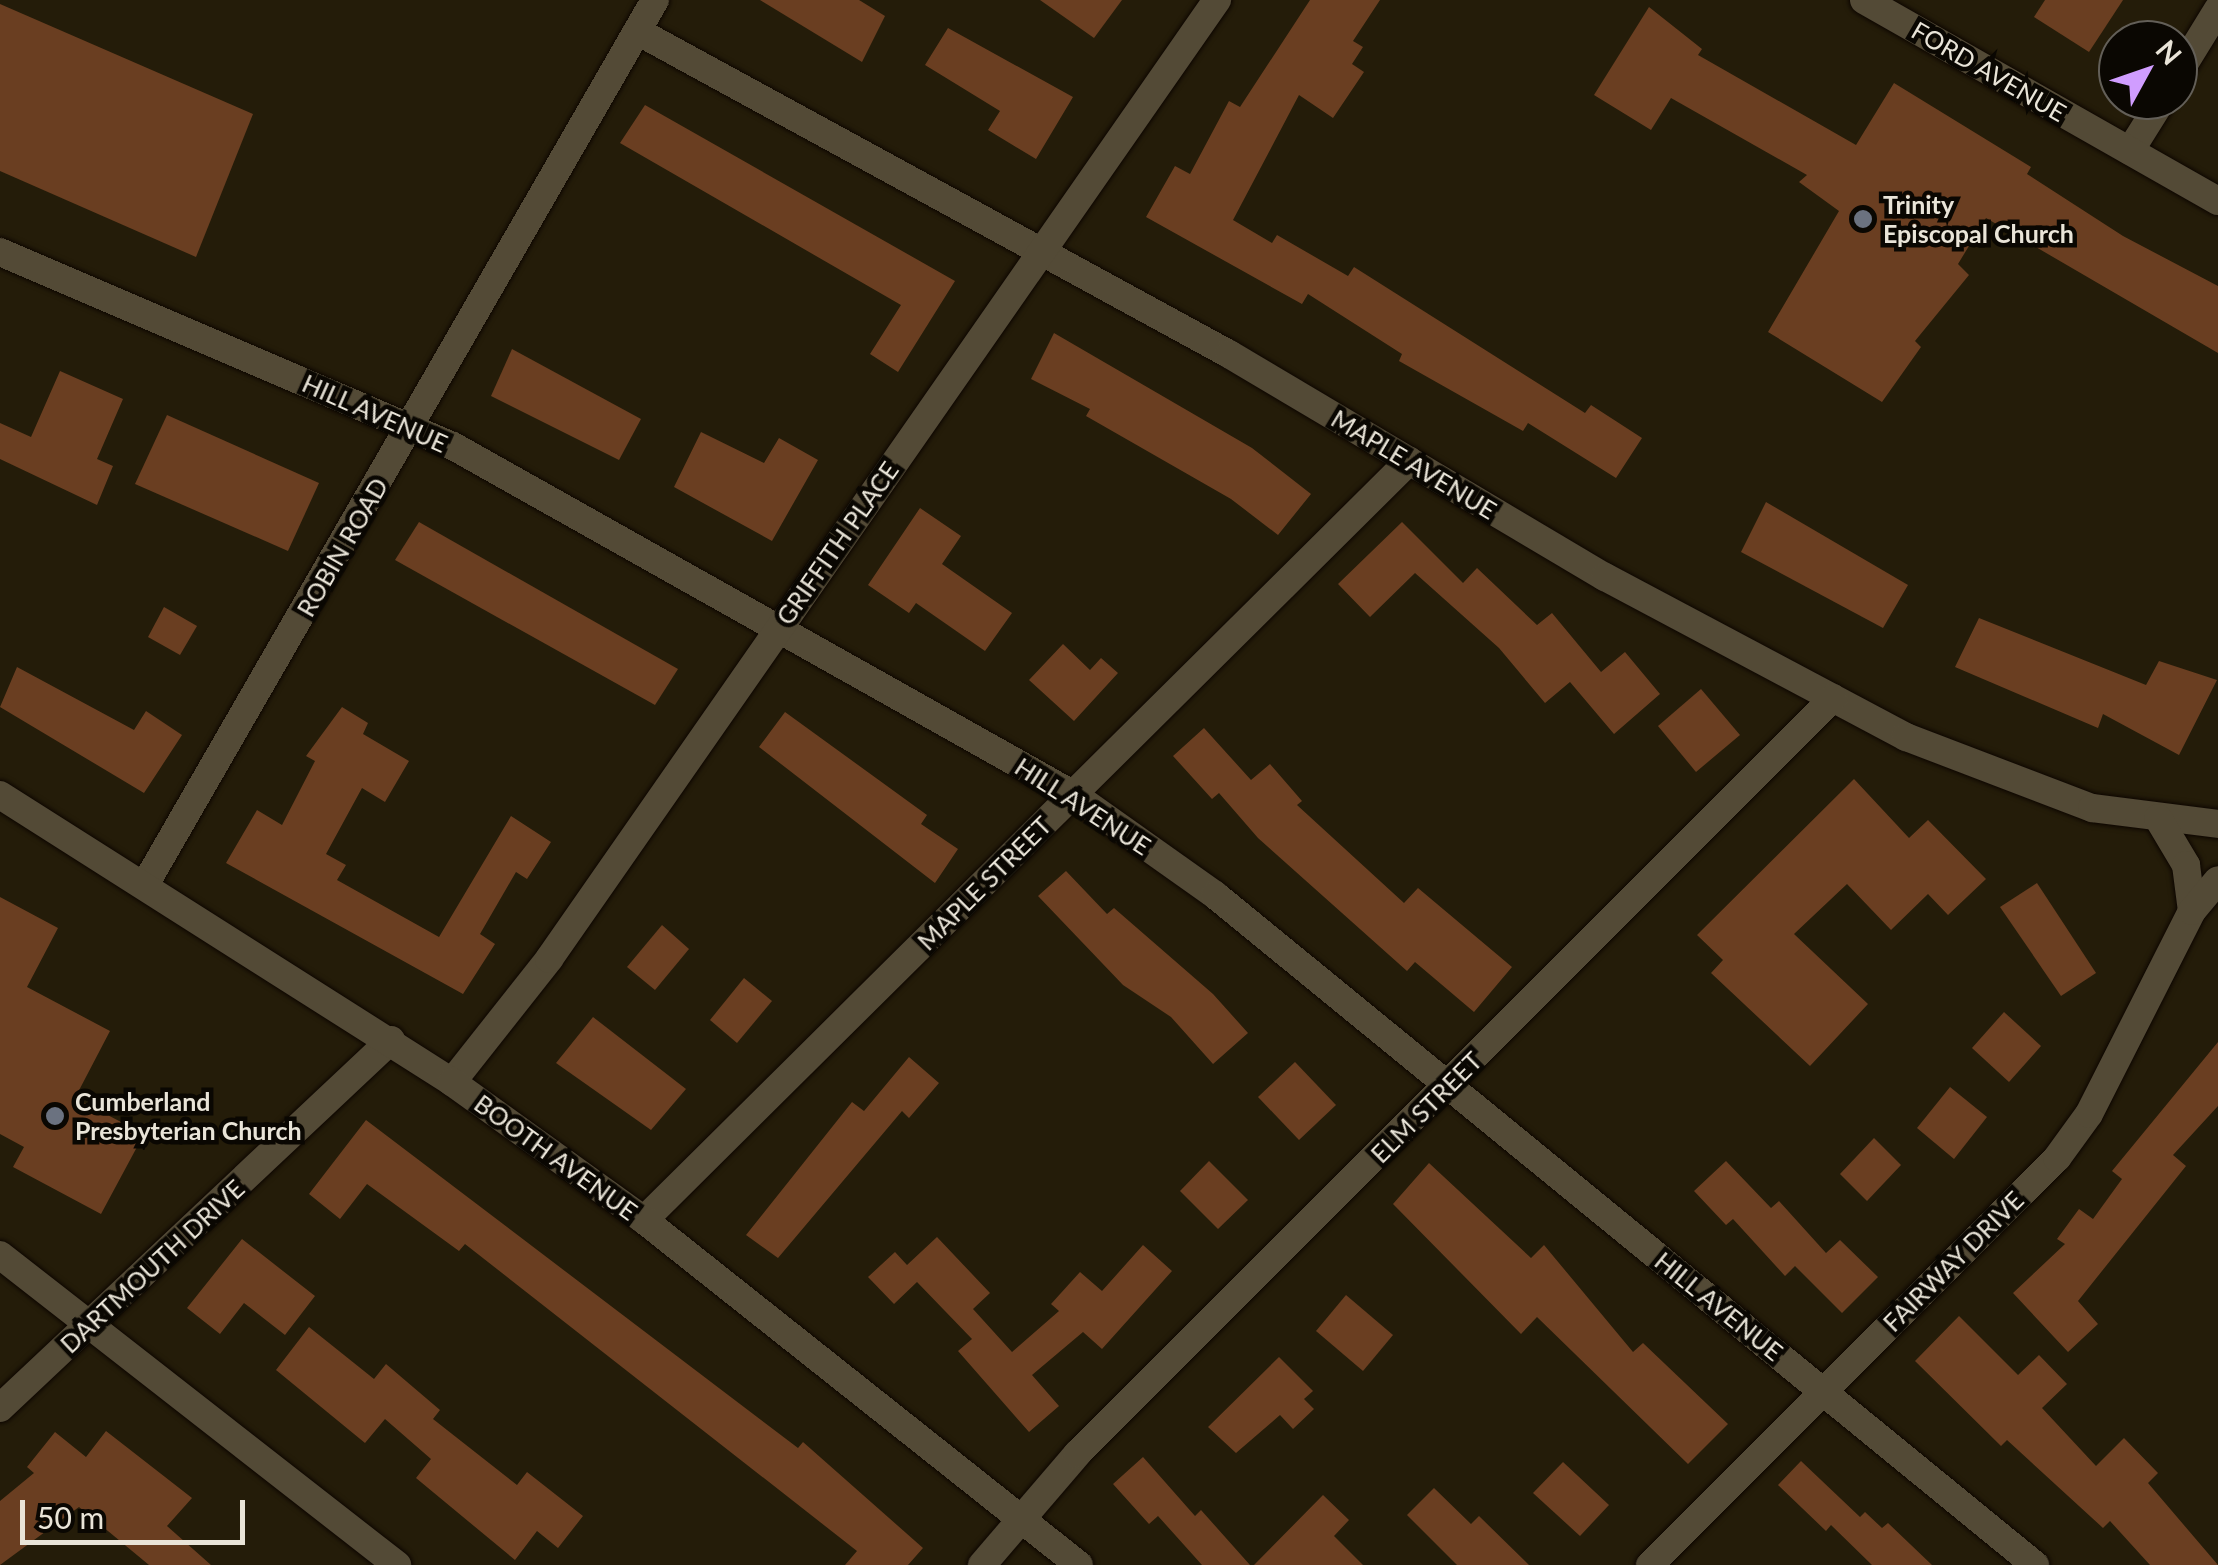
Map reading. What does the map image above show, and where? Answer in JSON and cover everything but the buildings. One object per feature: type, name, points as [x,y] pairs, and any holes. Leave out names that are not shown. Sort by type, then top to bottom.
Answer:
[{"type":"street","name":"ROBIN ROAD","points":[[146,883],[412,427],[654,0]]},
{"type":"street","name":"GRIFFITH PLACE","points":[[452,1082],[548,958],[1216,0]]},
{"type":"street","name":"FORD AVENUE","points":[[1864,0],[2218,201]]},
{"type":"street","points":[[2198,42],[2218,9]]},
{"type":"street","name":"MAPLE AVENUE","points":[[637,31],[1042,251],[1833,698],[2030,790],[2158,818],[2218,824]]},
{"type":"street","points":[[2130,151],[2149,120]]},
{"type":"street","name":"HILL AVENUE","points":[[0,252],[412,427],[1074,795],[1215,895],[2035,1565]]},
{"type":"street","name":"MAPLE STREET","points":[[644,1220],[1408,460]]},
{"type":"street","name":"ELM STREET","points":[[982,1565],[1022,1519],[1447,1085],[1833,698]]},
{"type":"street","name":"BOOTH AVENUE","points":[[0,794],[146,883],[452,1082],[644,1220],[1080,1565]]},
{"type":"street","points":[[2158,818],[2186,865],[2192,911]]},
{"type":"street","name":"FAIRWAY DRIVE","points":[[1650,1565],[2057,1158],[2089,1114],[2192,911],[2218,880]]},
{"type":"street","name":"DARTMOUTH DRIVE","points":[[0,1408],[391,1040]]},
{"type":"street","points":[[0,1255],[397,1565]]},
{"type":"place","name":"Trinity Episcopal Church","points":[[1863,219]]},
{"type":"place","name":"Cumberland Presbyterian Church","points":[[55,1116]]}]
